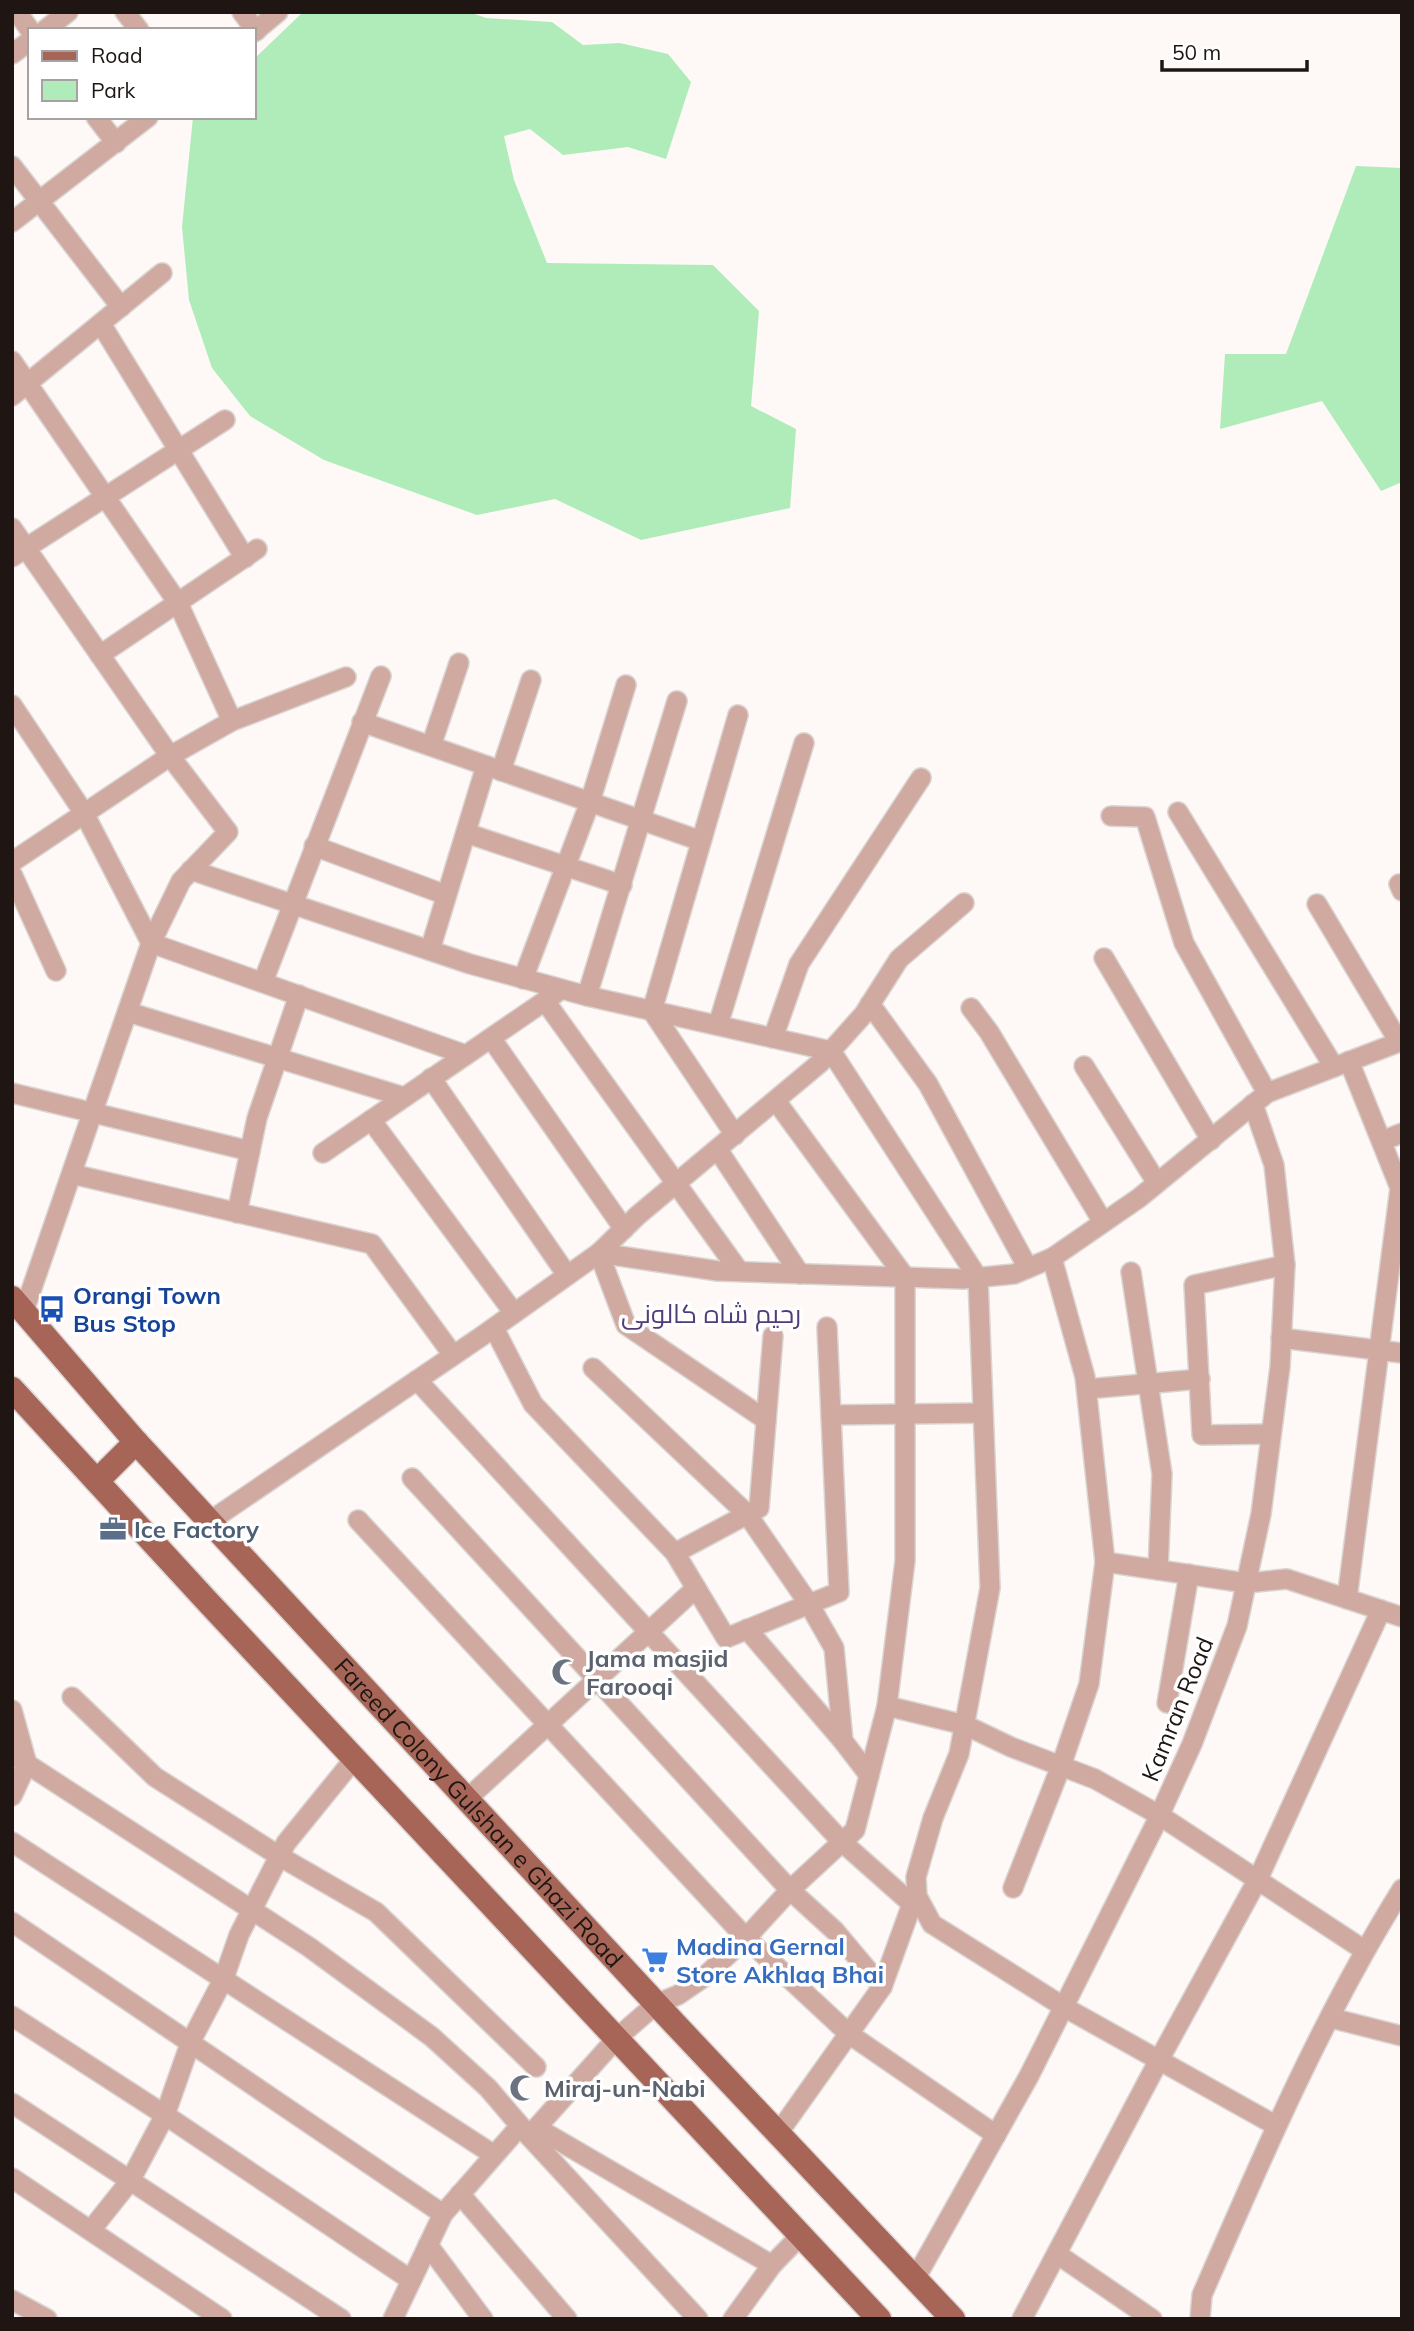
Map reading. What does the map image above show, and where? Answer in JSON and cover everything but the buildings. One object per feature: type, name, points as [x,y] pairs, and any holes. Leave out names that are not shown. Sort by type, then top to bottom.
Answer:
[{"type":"main road","name":"Fareed Colony Gulshan e Ghazi Road","points":[[18,1305],[136,1442],[656,2004],[953,2319]]},
{"type":"main road","points":[[12,1389],[879,2319]]},
{"type":"main road","points":[[97,1481],[136,1442]]},
{"type":"street","points":[[16,12],[28,28]]},
{"type":"street","points":[[48,28],[68,12]]},
{"type":"street","points":[[125,12],[137,28]]},
{"type":"street","points":[[242,12],[253,28]]},
{"type":"street","points":[[256,30],[278,12]]},
{"type":"street","points":[[12,54],[28,42]]},
{"type":"street","points":[[98,119],[116,143]]},
{"type":"street","points":[[12,222],[146,119]]},
{"type":"street","points":[[12,166],[121,307]]},
{"type":"street","points":[[20,390],[162,273]]},
{"type":"street","points":[[100,324],[178,450],[251,554],[100,655]]},
{"type":"street","points":[[12,361],[20,390],[105,497],[177,603],[232,721]]},
{"type":"street","points":[[19,552],[225,420]]},
{"type":"street","points":[[12,528],[19,552],[100,655],[170,756],[228,832],[181,881],[151,943],[72,1174],[18,1305]]},
{"type":"street","points":[[430,746],[459,663]]},
{"type":"street","points":[[263,982],[380,676]]},
{"type":"street","points":[[12,862],[170,756],[232,721],[346,677]]},
{"type":"street","points":[[430,950],[466,832],[531,680]]},
{"type":"street","points":[[523,979],[590,802],[626,685]]},
{"type":"street","points":[[587,996],[677,701]]},
{"type":"street","points":[[12,705],[84,813],[151,943],[466,1055]]},
{"type":"street","points":[[735,1135],[652,1011],[738,715]]},
{"type":"street","points":[[362,722],[701,841]]},
{"type":"street","points":[[718,1025],[804,743]]},
{"type":"street","points":[[774,1038],[799,964],[921,778]]},
{"type":"street","points":[[1178,812],[1341,1064],[1382,1141],[1401,1188],[1347,1599]]},
{"type":"street","name":"Kamran Road","points":[[915,2278],[1064,2007],[1160,1815],[1192,1744],[1233,1638],[1261,1514],[1281,1338],[1285,1265],[1274,1165],[1260,1098],[1184,943],[1145,817],[1111,816]]},
{"type":"street","points":[[466,832],[622,885]]},
{"type":"street","points":[[314,846],[446,895]]},
{"type":"street","points":[[191,870],[523,979],[553,995],[587,996],[831,1051],[978,1278],[990,1588],[959,1754],[933,1818],[916,1877],[916,1904],[882,1987],[779,2132]]},
{"type":"street","points":[[12,874],[57,971]]},
{"type":"street","points":[[210,1521],[494,1328],[598,1253],[831,1051],[870,1004],[899,959],[964,903]]},
{"type":"street","points":[[598,1253],[718,1271],[978,1278],[1014,1274],[1052,1258],[1157,1183],[1260,1098],[1401,1042],[1317,904]]},
{"type":"street","points":[[1104,958],[1211,1140]]},
{"type":"street","points":[[237,1213],[257,1118],[299,995]]},
{"type":"street","points":[[323,1153],[553,995]]},
{"type":"street","points":[[553,995],[676,1184],[739,1271]]},
{"type":"street","points":[[870,1004],[928,1084],[1028,1268]]},
{"type":"street","points":[[971,1008],[989,1032],[1103,1222]]},
{"type":"street","points":[[128,1012],[404,1097]]},
{"type":"street","points":[[491,1038],[624,1228]]},
{"type":"street","points":[[1084,1066],[1157,1183]]},
{"type":"street","points":[[431,1079],[567,1275]]},
{"type":"street","points":[[12,1093],[250,1151]]},
{"type":"street","points":[[393,2319],[443,2214],[494,2155],[529,2130],[617,2038],[656,2004],[678,1995],[704,1978],[790,1890],[855,1830],[887,1706],[905,1561],[905,1277],[776,1101]]},
{"type":"street","points":[[371,1120],[514,1313]]},
{"type":"street","points":[[1382,1141],[1402,1133]]},
{"type":"street","points":[[718,1150],[800,1274]]},
{"type":"street","points":[[72,1174],[372,1244],[453,1355]]},
{"type":"street","points":[[598,1253],[626,1325],[766,1420]]},
{"type":"street","points":[[1013,1888],[1061,1766],[1089,1684],[1105,1562],[1085,1377],[1052,1258]]},
{"type":"street","points":[[1271,1434],[1202,1434],[1194,1285],[1285,1265]]},
{"type":"street","points":[[1131,1272],[1163,1474],[1158,1570]]},
{"type":"street","points":[[494,1328],[533,1404],[675,1553],[726,1638],[839,1592],[827,1327]]},
{"type":"street","points":[[675,1553],[759,1508],[773,1336]]},
{"type":"street","points":[[1281,1338],[1380,1348],[1402,1353]]},
{"type":"street","points":[[593,1368],[747,1514],[809,1604],[834,1648],[843,1741]]},
{"type":"street","points":[[1087,1389],[1200,1379]]},
{"type":"street","points":[[417,1380],[842,1842],[916,1904],[932,1924],[1064,2007],[1275,2125]]},
{"type":"street","points":[[831,1415],[983,1413]]},
{"type":"street","points":[[412,1478],[790,1890],[835,1931],[882,1987]]},
{"type":"street","points":[[358,1520],[746,1938],[849,2034],[996,2134]]},
{"type":"street","points":[[1105,1562],[1246,1583],[1287,1579],[1402,1617]]},
{"type":"street","points":[[1167,1703],[1189,1574]]},
{"type":"street","points":[[467,1799],[696,1587]]},
{"type":"street","points":[[1023,2319],[1258,1879],[1381,1610]]},
{"type":"street","points":[[747,1629],[869,1775]]},
{"type":"street","points":[[72,1697],[155,1777],[279,1856],[376,1912],[537,2067]]},
{"type":"street","points":[[887,1706],[965,1725],[1011,1747],[1095,1779],[1160,1815],[1364,1950]]},
{"type":"street","points":[[12,1710],[19,1759],[12,1796]]},
{"type":"street","points":[[91,2230],[130,2181],[165,2115],[191,2041],[224,1978],[239,1936],[286,1843],[355,1758]]},
{"type":"street","points":[[19,1759],[253,1909],[432,2038],[488,2088],[529,2130],[698,2319]]},
{"type":"street","points":[[12,1842],[494,2155]]},
{"type":"street","points":[[1200,2319],[1202,2295],[1275,2125],[1364,1950],[1402,1889]]},
{"type":"street","points":[[12,1922],[443,2214]]},
{"type":"street","points":[[12,2016],[411,2280]]},
{"type":"street","points":[[1331,2018],[1402,2036]]},
{"type":"street","points":[[12,2103],[341,2319]]},
{"type":"street","points":[[529,2130],[772,2265]]},
{"type":"street","points":[[12,2178],[222,2319]]},
{"type":"street","points":[[460,2194],[567,2319]]},
{"type":"street","points":[[733,2319],[772,2265],[801,2235]]},
{"type":"street","points":[[428,2245],[483,2319]]},
{"type":"street","points":[[1057,2254],[1152,2319]]},
{"type":"street","points":[[12,2300],[47,2319]]},
{"type":"green space","points":[[303,12],[469,12],[486,18],[552,22],[583,45],[620,43],[668,54],[691,82],[666,159],[628,147],[563,155],[530,129],[504,136],[514,180],[547,263],[713,265],[759,311],[751,406],[796,429],[790,508],[641,540],[555,499],[477,515],[324,460],[250,416],[212,368],[189,300],[182,227],[193,119],[256,119],[256,57]]},
{"type":"green space","points":[[1356,166],[1402,168],[1402,482],[1381,491],[1322,401],[1220,429],[1225,354],[1286,354]]},
{"type":"place","name":"Orangi Town Bus Stop","points":[[52,1309]]},
{"type":"place","name":"Ice Factory","points":[[113,1529]]},
{"type":"place","name":"Jama masjid Farooqi","points":[[565,1672]]},
{"type":"place","name":"Madina Gernal Store Akhlaq Bhai","points":[[655,1960]]},
{"type":"place","name":"Miraj-un-Nabi","points":[[523,2088]]},
{"type":"district","name":"رحیم شاہ کالونی","points":[[711,1313]]}]
